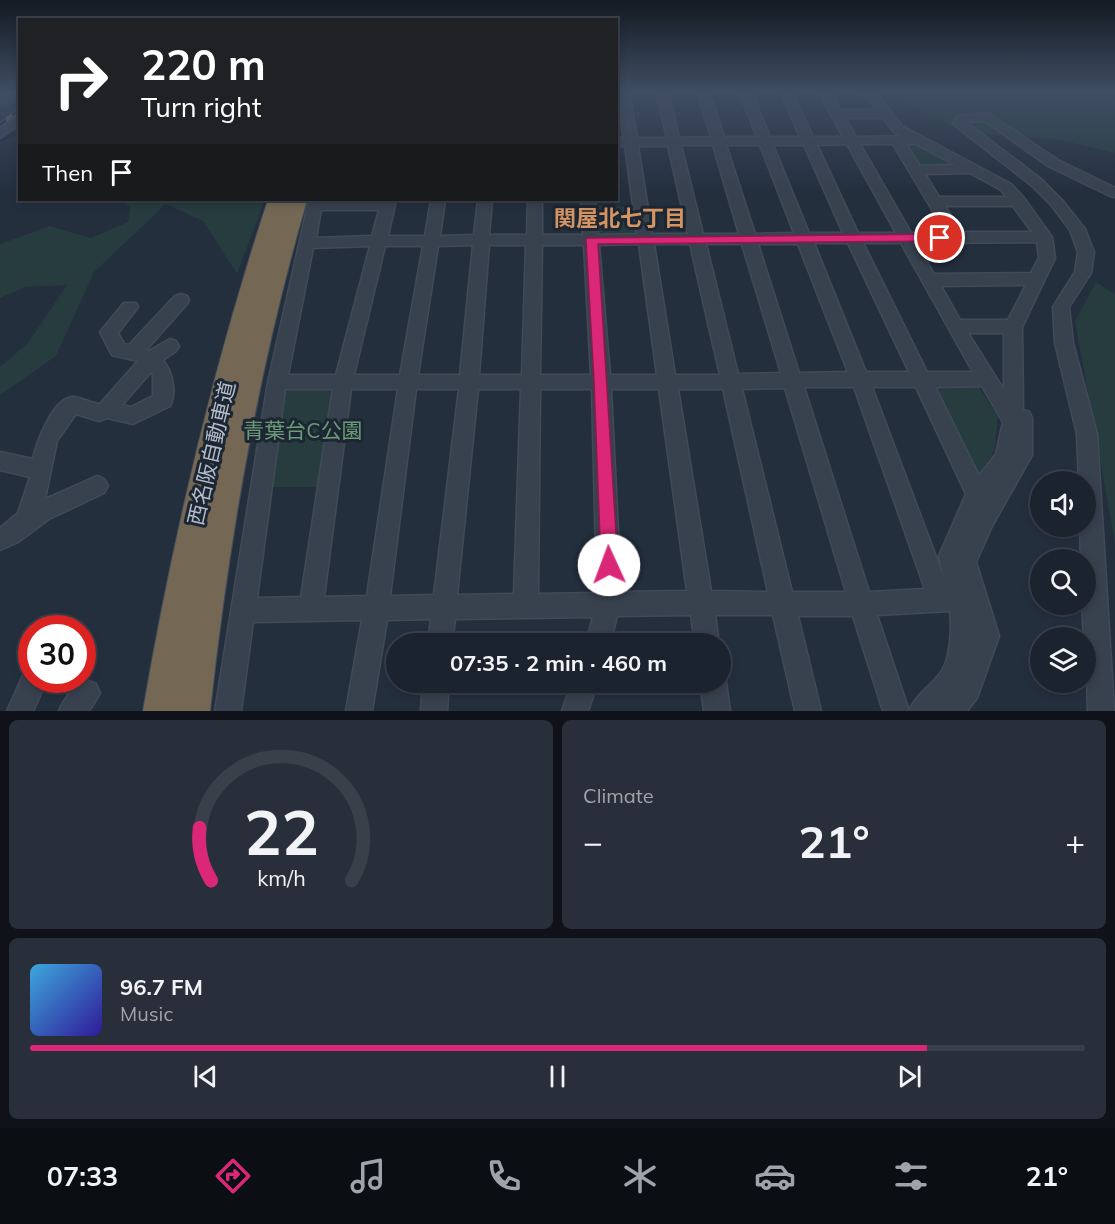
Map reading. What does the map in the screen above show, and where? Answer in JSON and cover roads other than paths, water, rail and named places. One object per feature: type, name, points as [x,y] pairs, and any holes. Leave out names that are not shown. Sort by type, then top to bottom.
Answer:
[{"type":"highway","name":"西名阪自動車道","points":[[162,711],[184,576],[207,463],[240,331],[278,201]]},
{"type":"highway","name":"西名阪自動車道","points":[[191,711],[210,569],[227,473],[259,329],[309,202]]},
{"type":"street","points":[[0,134],[12,124]]},
{"type":"street","points":[[623,124],[623,142],[646,241],[705,633]]},
{"type":"street","points":[[669,124],[808,711]]},
{"type":"street","points":[[714,124],[896,711]]},
{"type":"street","points":[[758,124],[965,633],[952,680],[922,711]]},
{"type":"street","points":[[802,124],[854,240],[976,494]]},
{"type":"street","points":[[842,124],[956,326],[1013,421]]},
{"type":"street","points":[[894,124],[898,129],[1006,187],[1019,201],[1044,237],[1047,258],[1012,327],[1013,421],[1005,458],[976,494],[950,556],[951,599]]},
{"type":"street","points":[[959,124],[1021,169],[1057,203],[1077,229],[1086,252],[1083,273],[1061,307],[1064,343],[1087,434],[1101,711]]},
{"type":"street","points":[[998,124],[1053,163],[1115,194]]},
{"type":"street","points":[[623,142],[764,139],[918,140]]},
{"type":"street","points":[[897,140],[957,238]]},
{"type":"street","points":[[914,170],[973,169]]},
{"type":"street","points":[[359,711],[377,606],[408,382],[438,201]]},
{"type":"street","points":[[441,633],[469,382],[485,201]]},
{"type":"street","points":[[526,605],[535,201]]},
{"type":"street","points":[[588,201],[601,381],[610,586],[601,633]]},
{"type":"street","points":[[934,202],[1019,201]]},
{"type":"street","points":[[228,711],[277,382],[307,243],[309,202],[388,202],[343,382],[311,608]]},
{"type":"street","points":[[307,243],[1044,237]]},
{"type":"street","points":[[930,280],[1038,279]]},
{"type":"street","points":[[133,352],[181,300]]},
{"type":"street","points":[[107,410],[133,416],[164,400],[162,373],[151,359],[133,352],[118,350],[109,332],[130,307]]},
{"type":"street","points":[[956,326],[1012,327]]},
{"type":"street","points":[[26,522],[33,506],[42,469],[45,443],[61,417],[72,405],[99,413],[107,410],[151,359],[170,346]]},
{"type":"street","points":[[277,382],[729,382],[987,379]]},
{"type":"street","points":[[950,711],[968,689],[987,636],[965,562],[984,519],[1022,456],[1022,383]]},
{"type":"street","points":[[0,462],[19,467],[42,469]]},
{"type":"street","points":[[0,539],[41,512],[97,486]]},
{"type":"street","points":[[244,610],[377,606],[861,603],[951,599]]},
{"type":"street","points":[[20,711],[28,693]]},
{"type":"street","points":[[434,711],[435,693]]},
{"type":"street","points":[[575,711],[581,693]]},
{"type":"street","points":[[714,693],[717,711]]},
{"type":"waterway","points":[[0,137],[18,130]]},
{"type":"district","name":"関屋北七丁目","points":[[620,218]]},
{"type":"park label","name":"青葉台C公園","points":[[303,430]]}]
